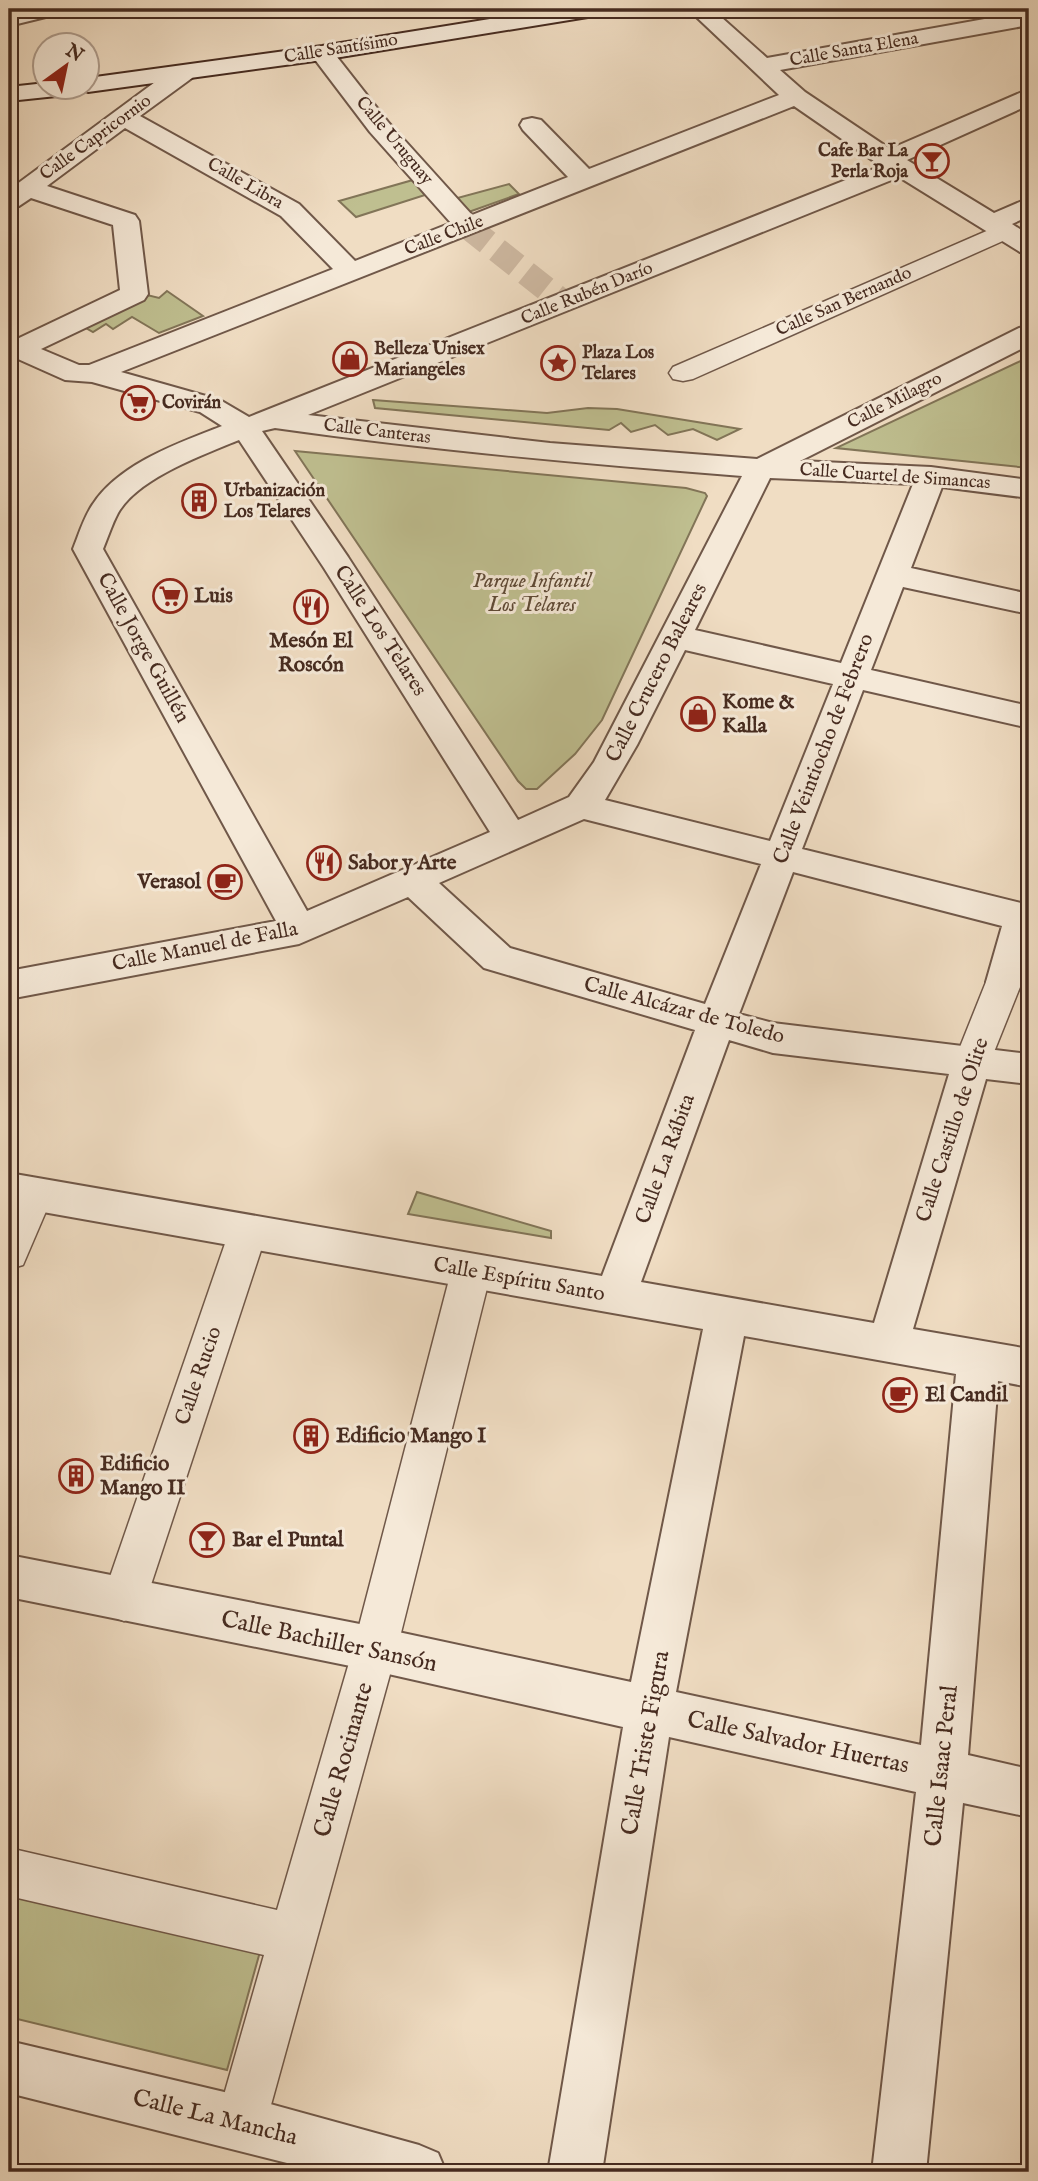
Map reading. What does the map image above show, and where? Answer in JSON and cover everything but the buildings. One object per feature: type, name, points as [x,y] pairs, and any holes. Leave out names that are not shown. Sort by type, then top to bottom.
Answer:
[{"type":"street","points":[[9,19],[50,9]]},
{"type":"street","name":"Calle Santísimo","points":[[102,83],[321,53],[594,9]]},
{"type":"street","points":[[699,9],[796,97],[894,163],[1029,246]]},
{"type":"street","name":"Calle Santa Elena","points":[[762,66],[1029,18]]},
{"type":"street","name":"Calle Uruguay","points":[[321,53],[379,127],[468,227]]},
{"type":"street","name":"Calle Capricornio","points":[[18,195],[183,73]]},
{"type":"street","points":[[9,94],[32,92]]},
{"type":"street","name":"Calle Rubén Darío","points":[[259,423],[340,393],[894,163],[1029,96]]},
{"type":"street","name":"Calle Chile","points":[[93,373],[796,97]]},
{"type":"street","name":"Calle Libra","points":[[125,118],[290,210],[351,272]]},
{"type":"street","points":[[531,125],[586,181]]},
{"type":"street","points":[[13,347],[134,294],[125,221],[18,195]]},
{"type":"street","name":"Calle San Bernando","points":[[683,373],[999,227],[1029,206]]},
{"type":"street","name":"Calle Milagro","points":[[761,468],[1029,334]]},
{"type":"street","name":"Calle Canteras","points":[[13,347],[75,374],[93,373],[210,406],[259,423],[344,429],[550,452],[761,468]]},
{"type":"street","points":[[340,393],[330,402],[327,410],[330,417],[344,429]]},
{"type":"street","name":"Calle Los Telares","points":[[259,423],[345,576],[511,837]]},
{"type":"street","name":"Calle Jorge Guillén","points":[[259,423],[170,458],[138,477],[106,507],[88,549],[299,930]]},
{"type":"street","name":"Calle Cuartel de Simancas","points":[[761,468],[931,476],[1029,489]]},
{"type":"street","name":"Calle Crucero Baleares","points":[[511,837],[581,806],[604,778],[677,637],[738,507],[761,468]]},
{"type":"street","name":"Calle Veintiocho de Febrero","points":[[717,1022],[931,476]]},
{"type":"street","points":[[892,574],[1029,604]]},
{"type":"street","points":[[677,637],[1029,717]]},
{"type":"street","points":[[581,806],[1026,918]]},
{"type":"street","name":"Calle Manuel de Falla","points":[[9,985],[299,930],[511,837]]},
{"type":"street","name":"Calle Alcázar de Toledo","points":[[413,880],[497,958],[773,1038],[1029,1069]]},
{"type":"street","name":"Calle Castillo de Olite","points":[[888,1344],[972,1062],[1026,918]]},
{"type":"street","name":"Calle La Rábita","points":[[615,1297],[717,1022]]},
{"type":"street","points":[[9,1253],[21,1192]]},
{"type":"street","name":"Calle Espíritu Santo","points":[[21,1192],[1029,1368]]},
{"type":"street","name":"Calle Rucio","points":[[124,1600],[248,1232]]},
{"type":"street","name":"Calle Rocinante","points":[[241,2123],[375,1649],[471,1272]]},
{"type":"street","name":"Calle Triste Figura","points":[[575,2172],[649,1711],[727,1315]]},
{"type":"street","name":"Calle Isaac Peral","points":[[899,2172],[942,1775],[979,1359]]},
{"type":"street","name":"Calle Bachiller Sansón","points":[[9,1576],[375,1649],[649,1711]]},
{"type":"street","name":"Calle Salvador Huertas","points":[[649,1711],[1029,1793]]},
{"type":"street","points":[[9,1872],[293,1938]]},
{"type":"street","name":"Calle La Mancha","points":[[9,2067],[241,2123],[419,2172]]},
{"type":"green space","points":[[413,180],[425,195],[356,217],[339,201]]},
{"type":"green space","points":[[509,184],[519,194],[463,214],[450,200]]},
{"type":"green space","points":[[167,291],[203,316],[159,333],[132,317],[113,329],[106,324],[93,332],[79,324],[143,294],[159,298]]},
{"type":"green space","points":[[1029,357],[1029,468],[836,448]]},
{"type":"green space","points":[[373,400],[547,413],[588,408],[617,409],[740,429],[717,440],[693,429],[668,435],[655,425],[631,432],[621,423],[609,430],[375,408]]},
{"type":"green space","name":"Parque Infantil Los Telares","points":[[295,451],[686,488],[705,493],[707,496],[602,720],[575,754],[537,789],[526,789],[518,781]]},
{"type":"green space","points":[[417,1192],[551,1231],[551,1238],[408,1214]]},
{"type":"green space","points":[[9,1881],[263,1941],[227,2070],[9,2017]]},
{"type":"tunnel","points":[[468,227],[564,303]]},
{"type":"place","name":"Cafe Bar La Perla Roja","points":[[932,161]]},
{"type":"place","name":"Belleza Unisex Mariangeles","points":[[350,359]]},
{"type":"place","name":"Plaza Los Telares","points":[[558,363]]},
{"type":"place","name":"Covirán","points":[[138,403]]},
{"type":"place","name":"Urbanización Los Telares","points":[[199,501]]},
{"type":"place","name":"Luis","points":[[170,596]]},
{"type":"place","name":"Mesón El Roscón","points":[[311,607]]},
{"type":"place","name":"Kome & Kalla","points":[[698,714]]},
{"type":"place","name":"Sabor y Arte","points":[[324,863]]},
{"type":"place","name":"Verasol","points":[[225,882]]},
{"type":"place","name":"El Candil","points":[[900,1395]]},
{"type":"place","name":"Edificio Mango I","points":[[311,1436]]},
{"type":"place","name":"Edificio Mango II","points":[[76,1476]]},
{"type":"place","name":"Bar el Puntal","points":[[207,1540]]}]
